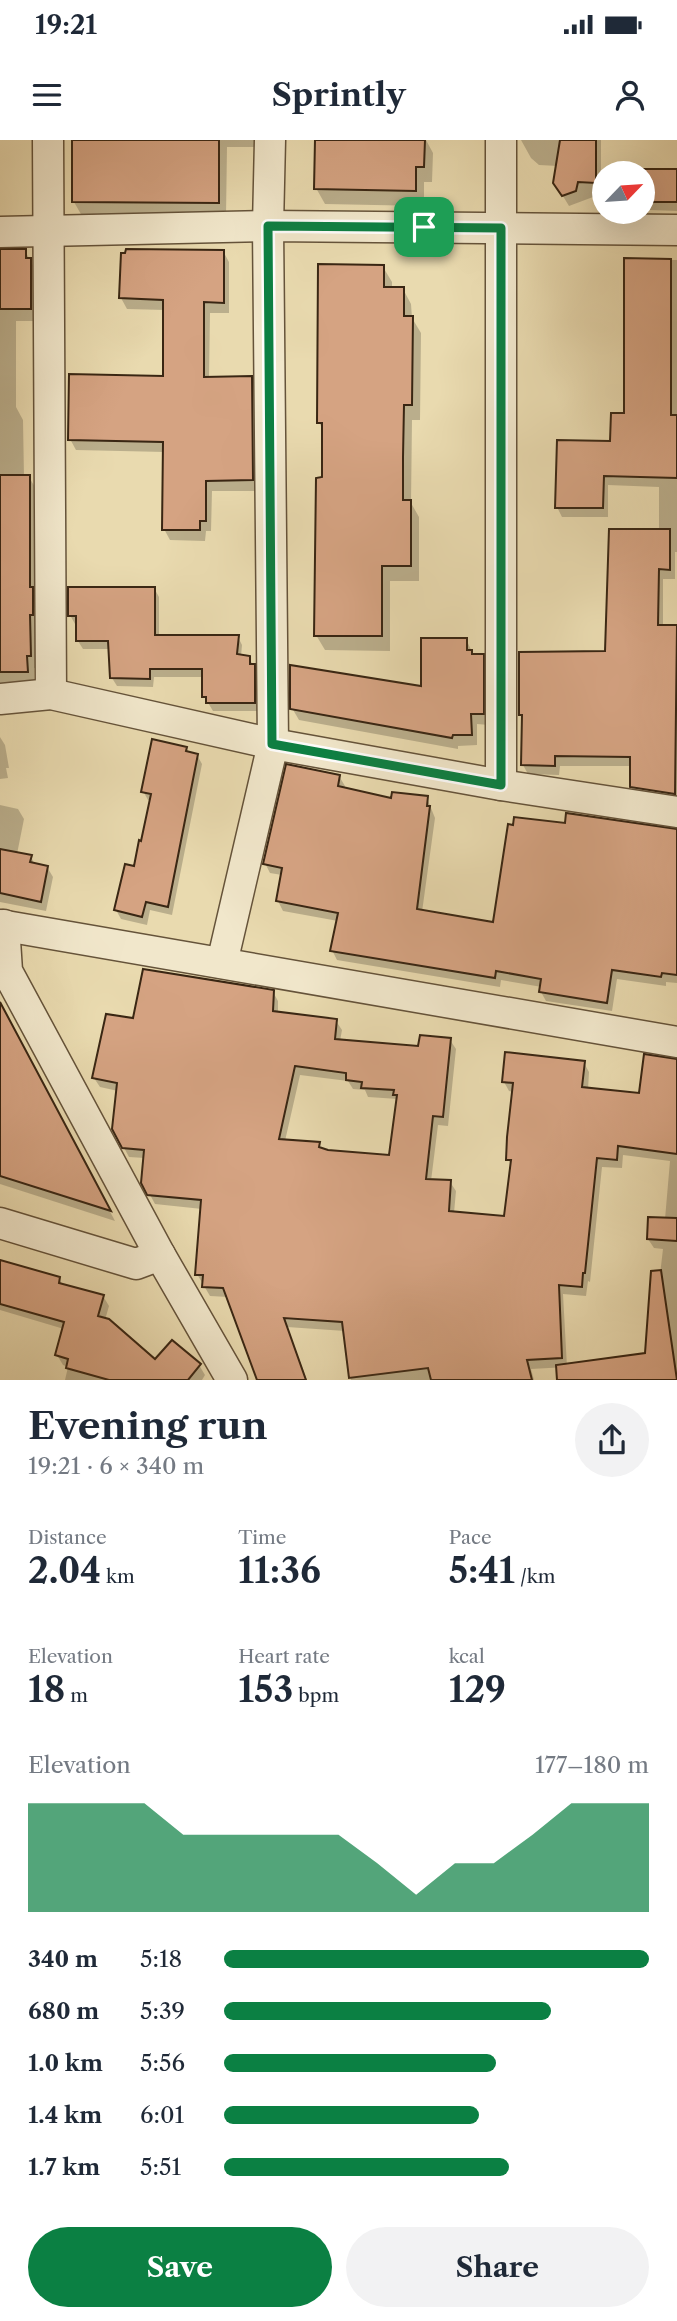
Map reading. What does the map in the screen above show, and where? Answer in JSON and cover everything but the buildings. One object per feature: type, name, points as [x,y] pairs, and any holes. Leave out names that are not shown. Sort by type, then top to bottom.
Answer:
[{"type":"street","points":[[48,140],[51,694]]},
{"type":"street","points":[[222,964],[272,744],[268,226],[270,140]]},
{"type":"street","points":[[501,140],[501,785]]},
{"type":"street","points":[[0,232],[268,226],[677,230]]},
{"type":"street","points":[[0,699],[51,694],[272,744],[501,785],[677,812]]},
{"type":"street","points":[[232,1380],[160,1255],[7,971],[2,925],[677,1042]]},
{"type":"street","points":[[0,1223],[136,1264],[160,1255]]},
{"type":"route","points":[[268,226],[424,227],[501,228],[501,785],[272,744],[268,226]]}]
